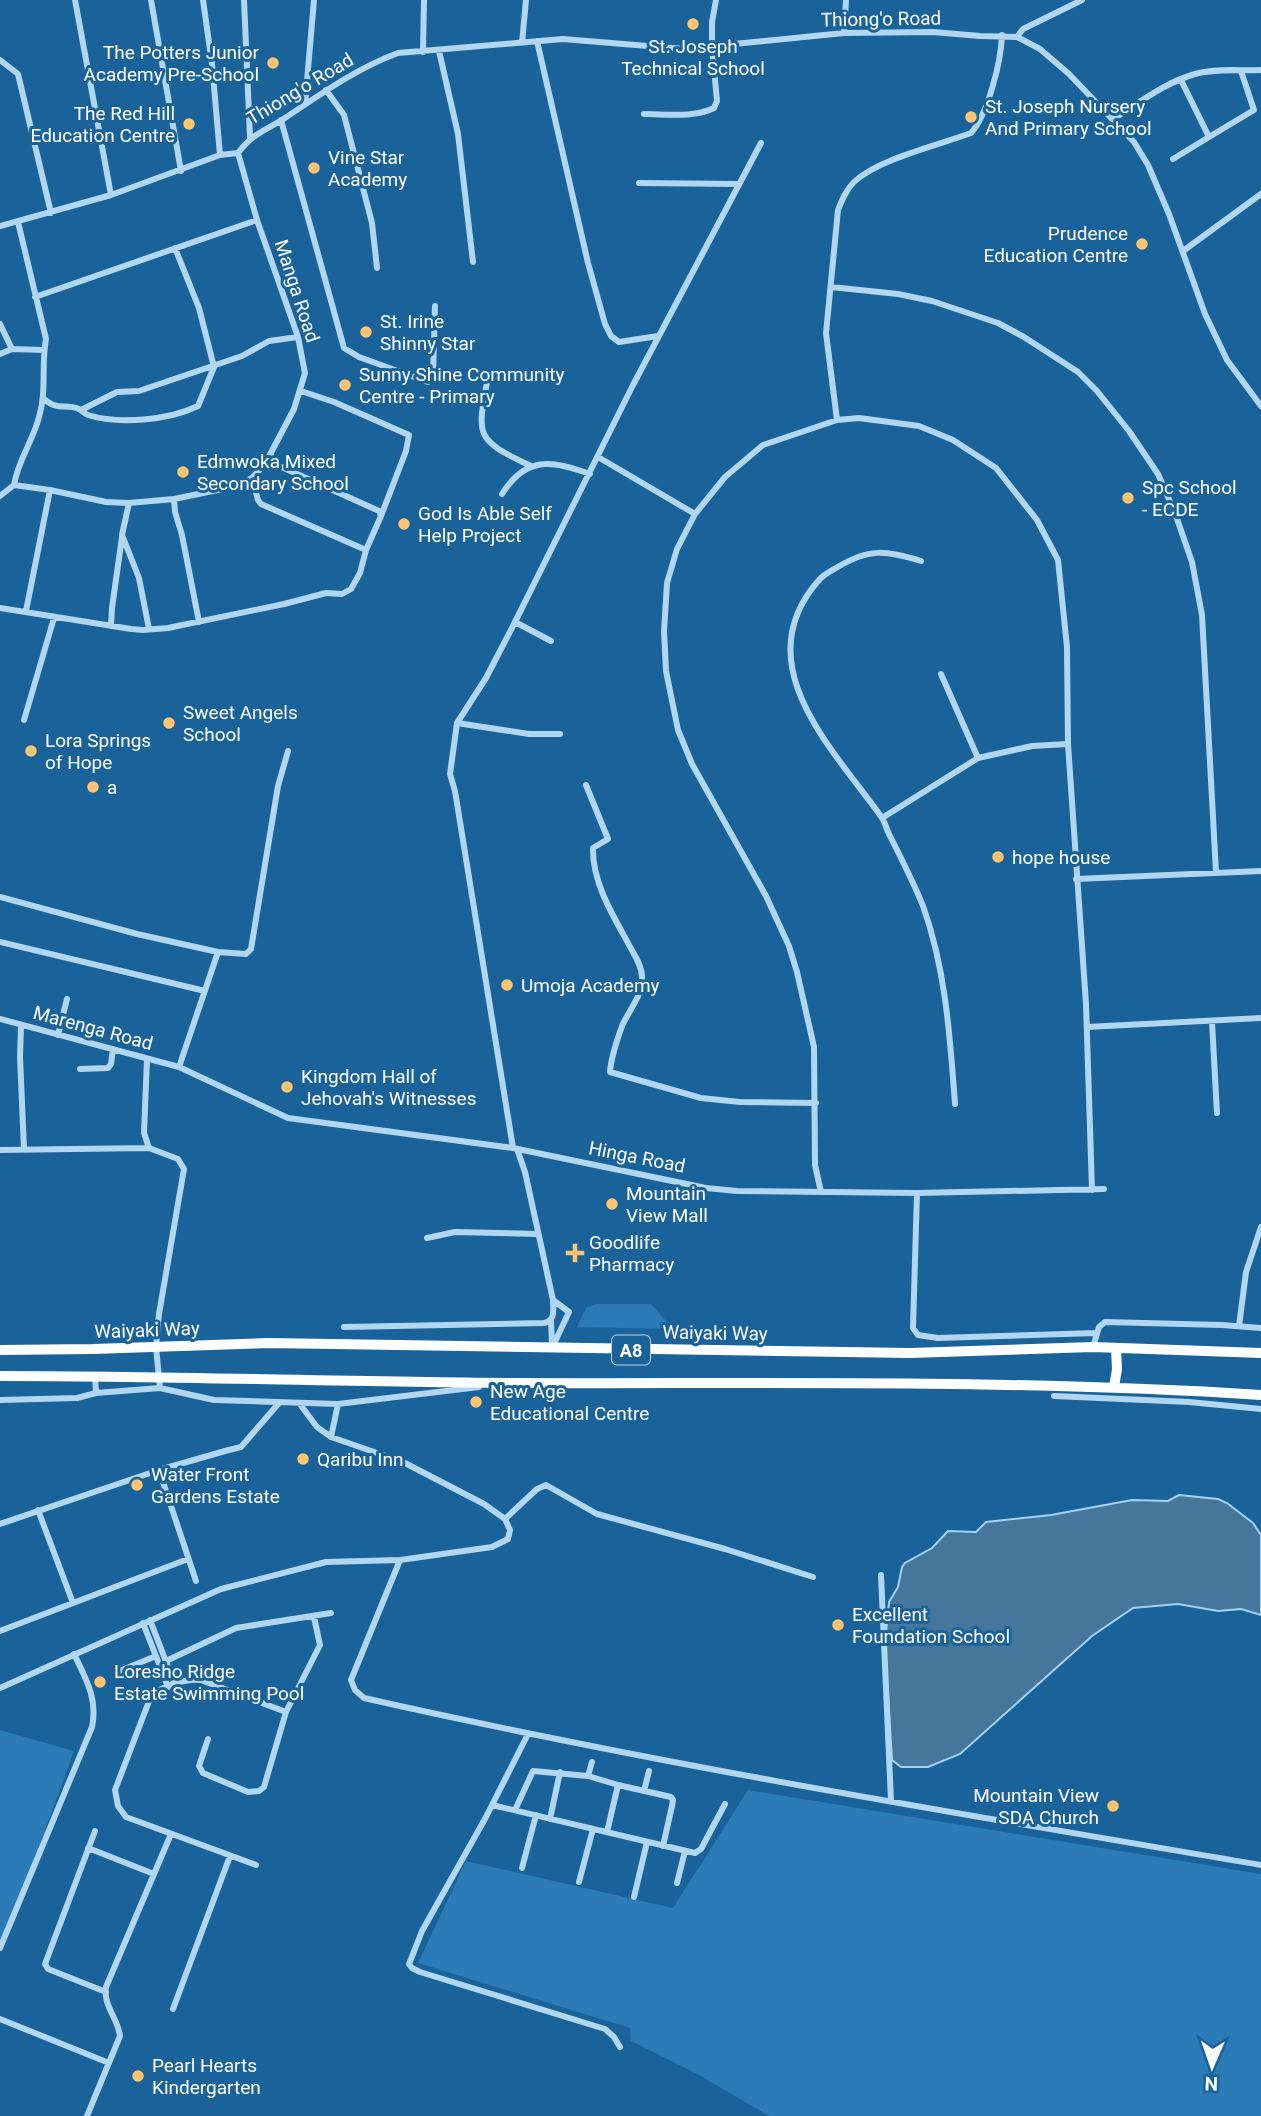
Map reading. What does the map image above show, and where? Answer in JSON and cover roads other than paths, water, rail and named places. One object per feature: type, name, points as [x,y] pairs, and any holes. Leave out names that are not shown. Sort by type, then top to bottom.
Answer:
[{"type":"highway","name":"Waiyaki Way","points":[[0,1350],[268,1343],[938,1353],[1093,1347],[1261,1353]]},
{"type":"highway","points":[[1114,1387],[1116,1349]]},
{"type":"highway","name":"A8","points":[[0,1376],[95,1376],[159,1382],[692,1381],[1114,1387],[1261,1395]]},
{"type":"street","points":[[75,0],[111,195]]},
{"type":"street","points":[[150,0],[180,172]]},
{"type":"street","points":[[203,0],[220,155]]},
{"type":"street","points":[[244,0],[250,138]]},
{"type":"street","points":[[305,104],[314,0]]},
{"type":"street","points":[[423,51],[424,0]]},
{"type":"street","points":[[522,43],[526,0]]},
{"type":"street","points":[[644,114],[688,114],[707,112],[714,108],[717,101],[712,22],[716,0]]},
{"type":"street","points":[[844,33],[846,0]]},
{"type":"street","points":[[1017,37],[1023,29],[1082,0]]},
{"type":"street","name":"Thiong'o Road","points":[[0,226],[111,195],[180,172],[220,155],[238,153],[250,138],[326,90],[377,61],[398,53],[563,39],[684,49],[844,33],[933,32],[1017,37],[1040,49],[1069,74],[1134,142],[1148,166],[1183,251],[1205,314],[1227,360],[1261,406]]},
{"type":"street","points":[[837,420],[826,343],[838,210],[847,190],[856,180],[873,169],[971,133],[980,123],[995,74],[1002,35]]},
{"type":"street","points":[[537,41],[588,263],[605,324],[611,336],[619,342],[658,336]]},
{"type":"street","points":[[439,51],[458,134],[473,262]]},
{"type":"street","points":[[0,60],[18,74],[51,213]]},
{"type":"street","points":[[1113,119],[1181,79],[1196,74],[1214,70],[1261,70]]},
{"type":"street","points":[[1173,159],[1254,110],[1241,71]]},
{"type":"street","points":[[1181,79],[1209,137]]},
{"type":"street","points":[[326,90],[344,115],[372,223],[377,268]]},
{"type":"street","points":[[281,120],[344,348],[359,357],[428,382],[433,377],[435,306]]},
{"type":"street","points":[[552,1348],[552,1300],[525,1171],[515,1149],[450,774],[457,723],[486,678],[658,336],[761,143]]},
{"type":"street","name":"Manga Road","points":[[238,153],[257,220],[298,337],[305,373],[301,391],[271,455],[252,478]]},
{"type":"street","points":[[639,183],[739,184]]},
{"type":"street","points":[[1183,251],[1261,194]]},
{"type":"street","points":[[35,297],[257,220]]},
{"type":"street","points":[[0,496],[14,485],[17,468],[33,435],[43,398],[46,339],[18,222]]},
{"type":"street","points":[[43,398],[52,406],[81,410],[88,415],[117,421],[155,418],[198,406],[214,367],[199,308],[175,248]]},
{"type":"street","points":[[831,287],[932,300],[988,319],[1024,337],[1077,372],[1097,391],[1158,474],[1192,562],[1202,615],[1216,872]]},
{"type":"street","points":[[0,324],[12,349]]},
{"type":"street","points":[[81,410],[117,392],[139,391],[214,367],[269,341],[298,337]]},
{"type":"street","points":[[0,354],[12,349],[44,350]]},
{"type":"street","points":[[488,377],[482,409],[482,433],[486,441],[503,453],[531,466],[555,464],[590,474]]},
{"type":"street","points":[[0,608],[54,618],[149,629],[199,622],[326,593],[342,594],[351,589],[360,573],[366,550],[406,451],[409,435],[334,402],[301,391]]},
{"type":"street","points":[[821,1192],[815,1165],[814,1047],[804,998],[789,946],[766,896],[692,764],[678,730],[666,671],[664,631],[667,583],[677,549],[695,514],[725,477],[763,445],[837,420],[859,418],[919,426],[953,440],[996,468],[1037,520],[1058,561],[1067,647],[1068,744],[1087,1027],[1091,1190]]},
{"type":"street","points":[[271,455],[275,464],[320,486],[374,507],[379,510],[380,516]]},
{"type":"street","points":[[598,457],[695,514]]},
{"type":"street","points":[[502,494],[513,479],[531,466]]},
{"type":"street","points":[[14,485],[106,502],[129,503],[174,499],[237,486],[252,478],[261,504],[366,550]]},
{"type":"street","points":[[26,611],[50,490]]},
{"type":"street","points":[[174,499],[199,622]]},
{"type":"street","points":[[111,626],[122,535],[129,503]]},
{"type":"street","points":[[122,535],[139,578],[149,629]]},
{"type":"street","points":[[921,561],[886,553],[865,553],[846,560],[825,574],[805,595],[790,646],[792,666],[807,712],[837,759],[882,818],[923,907],[936,949],[948,1021],[955,1104]]},
{"type":"street","points":[[24,720],[54,618]]},
{"type":"street","points":[[515,622],[551,640]]},
{"type":"street","points":[[941,674],[978,758]]},
{"type":"street","points":[[457,723],[529,734],[560,734]]},
{"type":"street","points":[[882,818],[978,758],[1032,746],[1068,744]]},
{"type":"street","points":[[0,897],[137,934],[218,952],[246,954],[251,949],[278,786],[288,751]]},
{"type":"street","points":[[586,785],[608,839],[593,848],[595,873],[643,975],[641,990],[623,1025],[610,1072],[701,1098],[740,1102],[816,1103]]},
{"type":"street","points":[[1076,879],[1261,871]]},
{"type":"street","points":[[0,942],[205,991]]},
{"type":"street","points":[[178,1067],[218,952]]},
{"type":"street","points":[[58,1035],[67,999]]},
{"type":"street","points":[[1087,1027],[1261,1018]]},
{"type":"street","name":"Marenga Road","points":[[0,1019],[178,1067]]},
{"type":"street","points":[[1212,1022],[1217,1113]]},
{"type":"street","points":[[21,1026],[24,1149]]},
{"type":"street","points":[[80,1069],[108,1068],[113,1049]]},
{"type":"street","points":[[147,1059],[144,1133],[149,1149]]},
{"type":"street","name":"Hinga Road","points":[[178,1067],[288,1118],[515,1149],[706,1188],[737,1191],[918,1193],[1104,1189]]},
{"type":"street","points":[[0,1150],[149,1149],[178,1159],[183,1165],[184,1173],[159,1314],[156,1347],[159,1382]]},
{"type":"street","points":[[918,1193],[913,1328],[918,1335],[938,1338],[1096,1333]]},
{"type":"street","points":[[1239,1326],[1246,1272],[1261,1227]]},
{"type":"street","points":[[427,1238],[455,1232],[538,1234]]},
{"type":"street","points":[[552,1300],[569,1312],[552,1348]]},
{"type":"street","points":[[344,1327],[544,1323],[551,1320]]},
{"type":"street","points":[[1093,1347],[1096,1333],[1105,1322],[1261,1328]]},
{"type":"street","points":[[938,1338],[938,1353]]},
{"type":"street","points":[[95,1376],[96,1393]]},
{"type":"street","points":[[0,1400],[77,1398],[159,1382],[206,1399],[338,1404],[517,1383]]},
{"type":"street","points":[[1054,1396],[1189,1402],[1261,1409]]},
{"type":"street","points":[[0,1524],[159,1470],[241,1447],[279,1403]]},
{"type":"street","points":[[0,1688],[221,1589],[326,1562],[400,1560],[502,1544],[510,1535],[505,1519],[484,1504],[403,1462],[331,1437],[317,1427],[299,1403]]},
{"type":"street","points":[[331,1437],[338,1404]]},
{"type":"street","points":[[159,1470],[196,1581]]},
{"type":"street","points":[[505,1519],[537,1489],[546,1485],[597,1514],[813,1577]]},
{"type":"street","points":[[38,1510],[73,1603]]},
{"type":"street","points":[[0,1631],[188,1559]]},
{"type":"street","points":[[400,1560],[351,1680],[355,1690],[364,1698],[528,1734],[1261,1865]]},
{"type":"street","points":[[881,1575],[891,1801]]},
{"type":"street","points":[[166,1661],[236,1628],[331,1614]]},
{"type":"street","points":[[208,1740],[200,1770],[248,1792],[259,1791],[264,1787],[286,1712],[320,1645],[314,1617]]},
{"type":"street","points":[[147,1622],[156,1656],[172,1686]]},
{"type":"street","points":[[147,1622],[166,1661],[172,1686]]},
{"type":"street","points":[[0,1948],[92,1727],[95,1705],[93,1693],[74,1654]]},
{"type":"street","points":[[117,1672],[156,1656]]},
{"type":"street","points":[[256,1865],[126,1817],[118,1806],[115,1795],[151,1696],[156,1692],[191,1680],[201,1680],[286,1712]]},
{"type":"street","points":[[528,1734],[422,1931],[409,1964],[420,1972],[605,2029],[620,2047]]},
{"type":"street","points":[[588,1776],[592,1762]]},
{"type":"street","points":[[643,1791],[649,1770]]},
{"type":"street","points":[[515,1810],[531,1773],[560,1772],[588,1776],[671,1797],[673,1800],[663,1846]]},
{"type":"street","points":[[551,1819],[560,1772]]},
{"type":"street","points":[[607,1832],[618,1785]]},
{"type":"street","points":[[492,1805],[685,1852],[699,1852],[725,1804]]},
{"type":"street","points":[[522,1868],[536,1815]]},
{"type":"street","points":[[579,1882],[593,1829]]},
{"type":"street","points":[[95,1831],[45,1964],[48,1969],[106,1992]]},
{"type":"street","points":[[87,2116],[120,2032],[108,2008],[106,1992],[171,1834]]},
{"type":"street","points":[[634,1897],[647,1842]]},
{"type":"street","points":[[88,1848],[154,1874]]},
{"type":"street","points":[[677,1883],[685,1852]]},
{"type":"street","points":[[173,2009],[230,1856]]},
{"type":"street","points":[[0,2019],[109,2063]]},
{"type":"place","name":"St. Joseph Technical School","points":[[693,24]]},
{"type":"place","name":"The Potters Junior Academy Pre-School","points":[[273,63]]},
{"type":"place","name":"St. Joseph Nursery And Primary School","points":[[971,117]]},
{"type":"place","name":"The Red Hill Education Centre","points":[[189,124]]},
{"type":"place","name":"Vine Star Academy","points":[[314,168]]},
{"type":"place","name":"Prudence Education Centre","points":[[1142,244]]},
{"type":"place","name":"St. Irine Shinny Star","points":[[366,332]]},
{"type":"place","name":"Sunny Shine Community Centre - Primary","points":[[345,385]]},
{"type":"place","name":"Edmwoka Mixed Secondary School","points":[[183,472]]},
{"type":"place","name":"Spc School - ECDE","points":[[1128,498]]},
{"type":"place","name":"God Is Able Self Help Project","points":[[404,524]]},
{"type":"place","name":"Sweet Angels School","points":[[169,723]]},
{"type":"place","name":"Lora Springs of Hope","points":[[31,751]]},
{"type":"place","name":"a","points":[[93,787]]},
{"type":"place","name":"hope house","points":[[998,857]]},
{"type":"place","name":"Umoja Academy","points":[[507,985]]},
{"type":"place","name":"Kingdom Hall of Jehovah's Witnesses","points":[[287,1087]]},
{"type":"place","name":"Mountain View Mall","points":[[612,1204]]},
{"type":"place","name":"Goodlife Pharmacy","points":[[575,1253]]},
{"type":"place","name":"New Age Educational Centre","points":[[476,1402]]},
{"type":"place","name":"Qaribu Inn","points":[[303,1459]]},
{"type":"place","name":"Water Front Gardens Estate","points":[[137,1485]]},
{"type":"place","name":"Excellent Foundation School","points":[[838,1625]]},
{"type":"place","name":"Loresho Ridge Estate Swimming Pool","points":[[100,1682]]},
{"type":"place","name":"Mountain View SDA Church","points":[[1113,1806]]},
{"type":"place","name":"Pearl Hearts Kindergarten","points":[[138,2076]]}]
